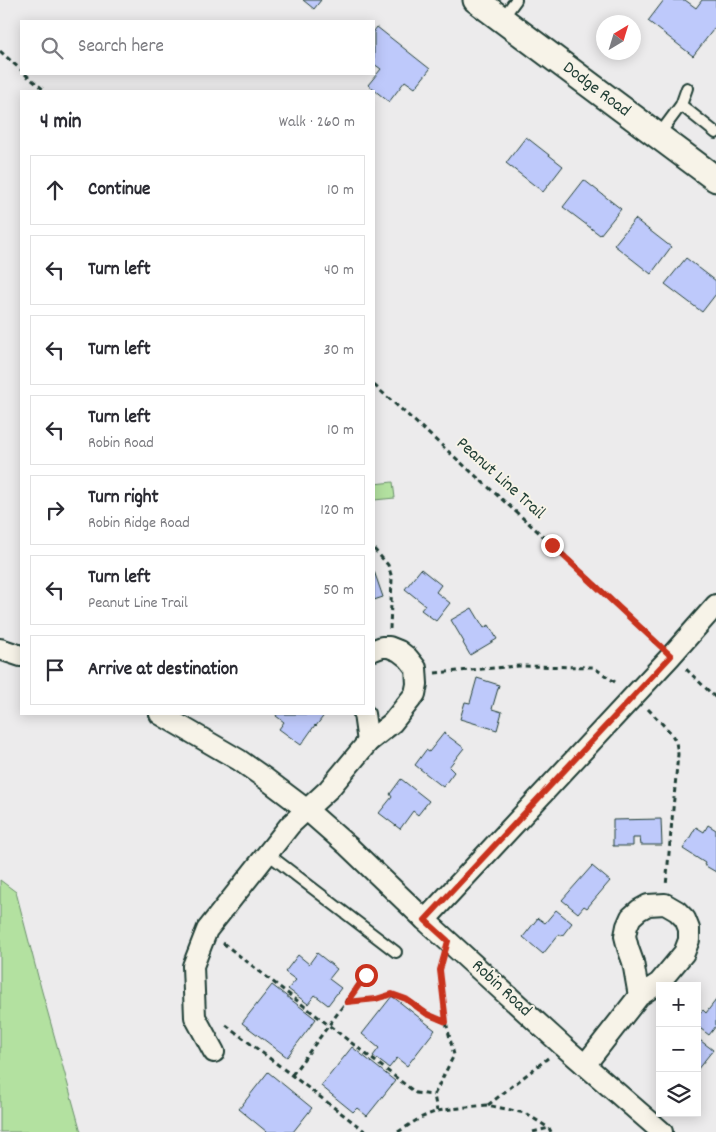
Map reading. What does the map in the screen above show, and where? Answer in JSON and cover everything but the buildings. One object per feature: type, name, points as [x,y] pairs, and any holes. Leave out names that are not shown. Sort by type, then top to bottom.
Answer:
[{"type":"street","name":"Dodge Road","points":[[476,0],[509,10],[658,136],[716,179]]},
{"type":"street","points":[[425,920],[671,656],[716,605]]},
{"type":"street","points":[[214,1052],[195,1017],[193,966],[207,930],[290,826],[329,789],[368,742],[392,723],[415,694],[417,684],[416,668],[399,651],[381,648]]},
{"type":"street","points":[[0,649],[20,656]]},
{"type":"street","name":"Robin Road","points":[[162,715],[239,760],[307,810],[563,1046],[662,1132]]},
{"type":"street","points":[[364,715],[368,742]]},
{"type":"street","points":[[585,1065],[639,996]]},
{"type":"lane","points":[[658,136],[681,106],[687,88]]},
{"type":"lane","points":[[681,106],[716,133]]},
{"type":"lane","points":[[268,854],[396,952]]},
{"type":"path","points":[[0,51],[20,69]]},
{"type":"path","points":[[26,75],[44,90]]},
{"type":"path","name":"Peanut Line Trail","points":[[375,386],[552,545],[716,698]]},
{"type":"path","points":[[375,551],[388,565],[392,578],[381,648]]},
{"type":"path","points":[[207,930],[416,1093],[434,1095]]},
{"type":"path","points":[[437,1111],[434,1095],[454,1055],[446,1022],[440,970],[448,941]]},
{"type":"path","points":[[292,1075],[366,975]]},
{"type":"path","points":[[347,1002],[376,999],[392,994],[406,999],[427,1014],[446,1022]]},
{"type":"path","points":[[226,1025],[366,1132]]},
{"type":"path","points":[[487,1106],[563,1046]]},
{"type":"path","points":[[398,1132],[420,1118],[437,1111],[487,1106],[525,1113],[549,1128],[551,1132]]},
{"type":"path","points":[[533,1132],[549,1128]]},
{"type":"green space","points":[[393,482],[395,498],[375,500],[375,484]]},
{"type":"green space","points":[[0,880],[16,892],[81,1132],[0,1132]]},
{"type":"route","points":[[366,975],[347,1002],[376,999],[392,994],[406,999],[427,1014],[446,1022],[440,970],[448,941],[425,920],[671,656],[552,545]]}]
